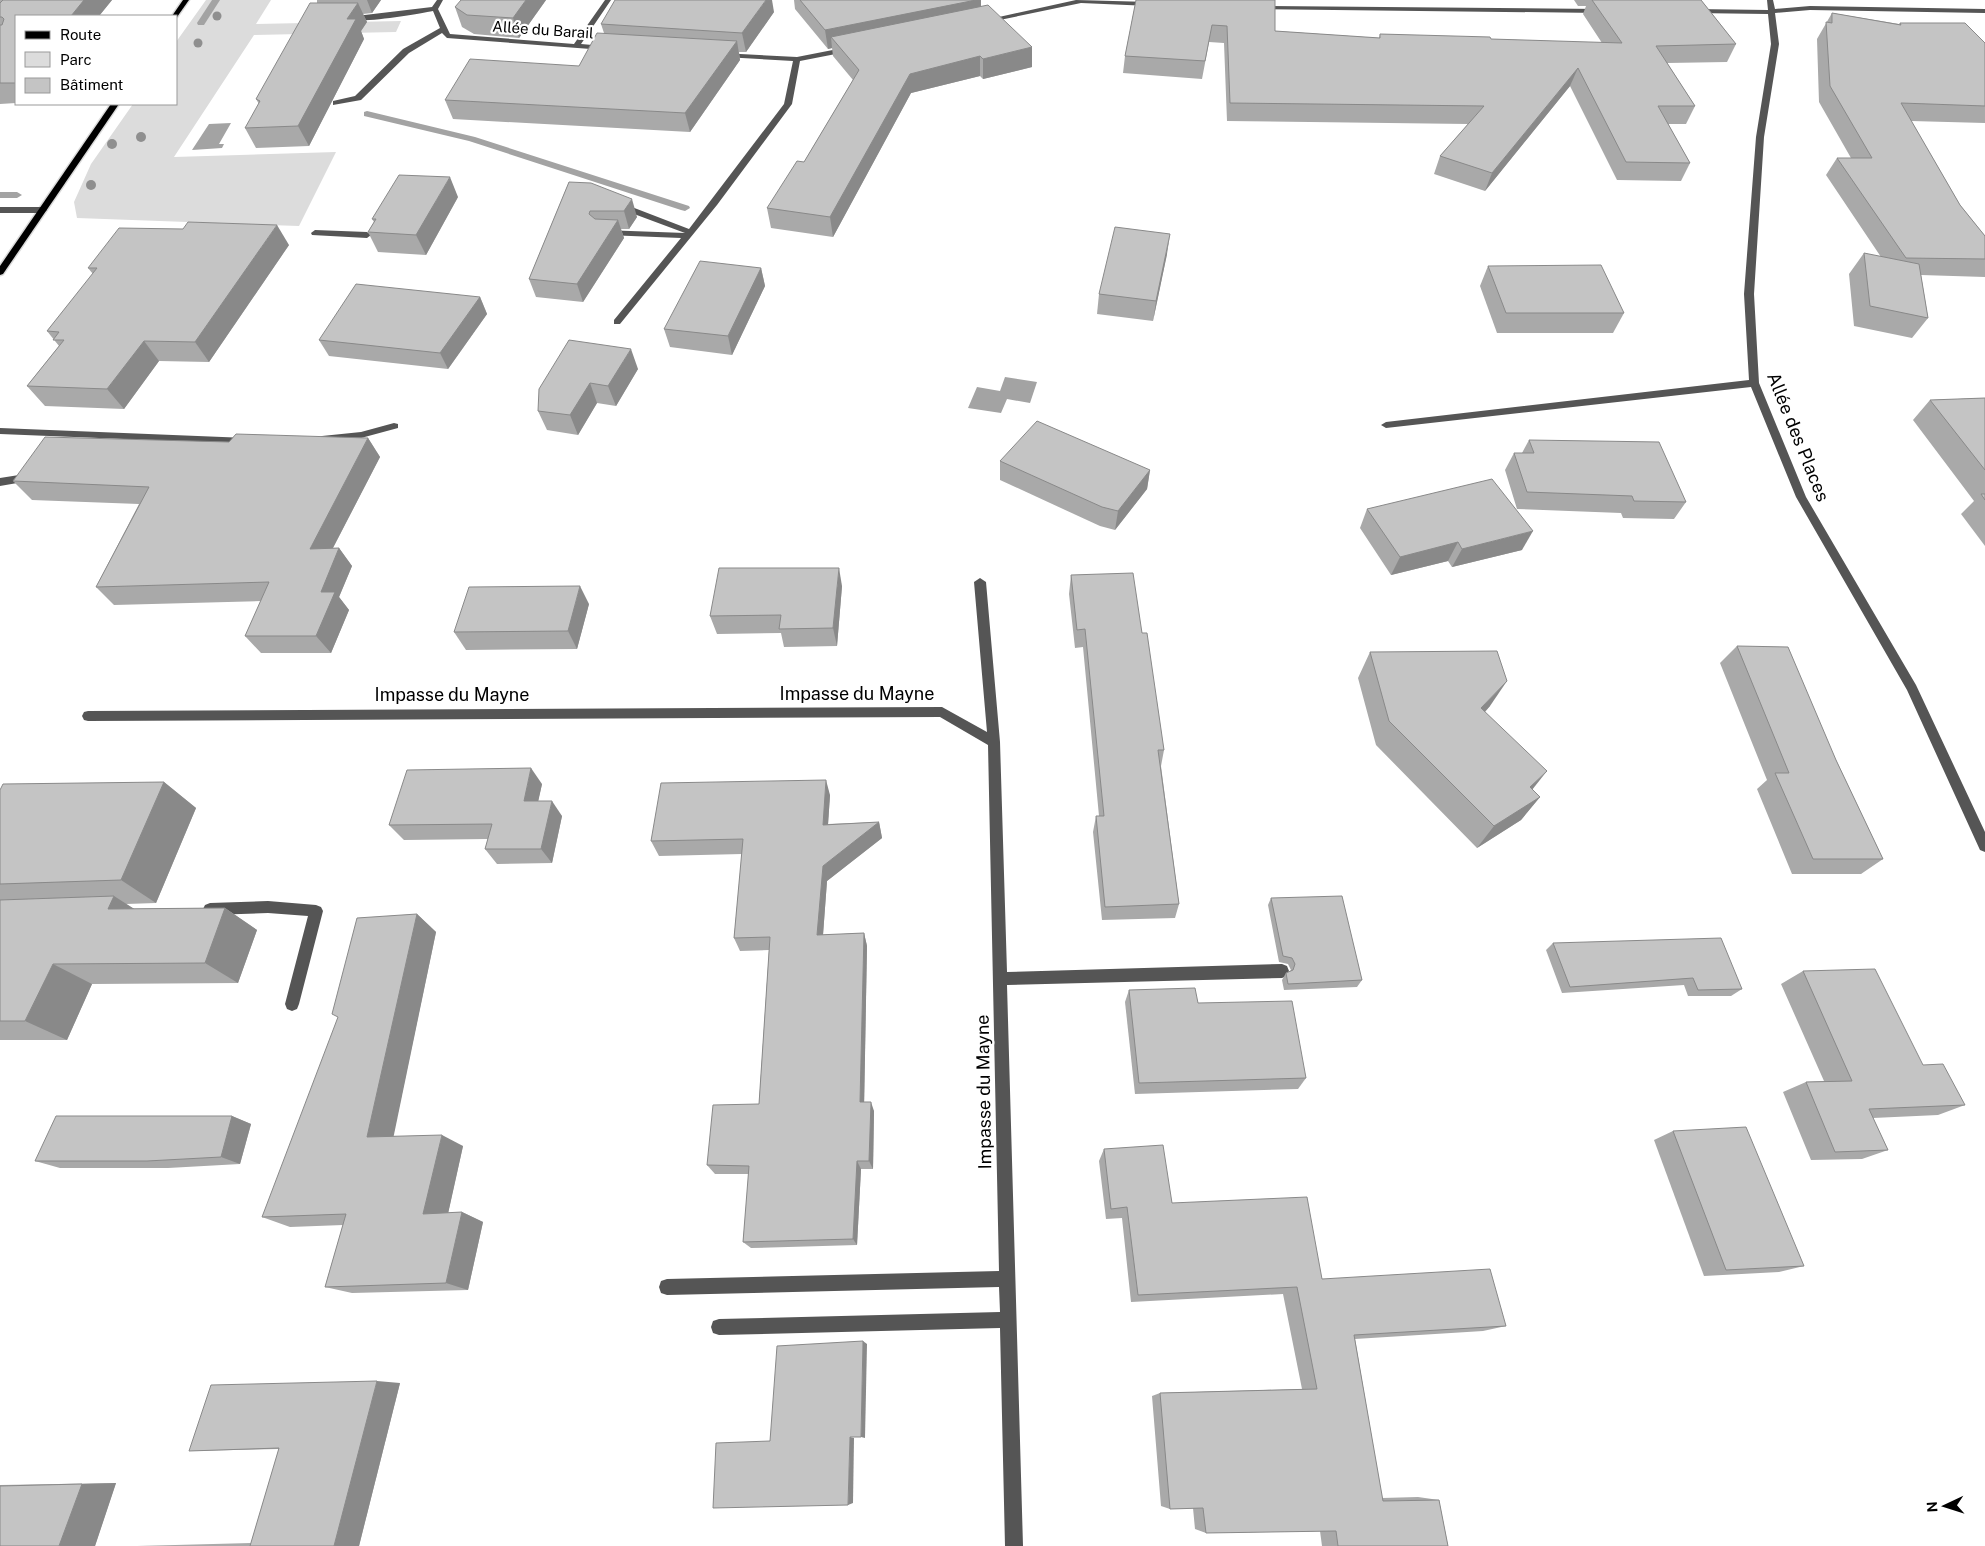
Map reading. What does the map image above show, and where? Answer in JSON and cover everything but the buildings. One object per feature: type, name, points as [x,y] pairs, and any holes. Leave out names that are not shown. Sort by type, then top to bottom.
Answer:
[{"type":"main road","points":[[176,15],[186,0]]},
{"type":"main road","points":[[0,272],[114,105]]},
{"type":"street","points":[[435,9],[440,0]]},
{"type":"street","points":[[576,46],[608,0]]},
{"type":"street","points":[[977,22],[1082,0],[1161,4]]},
{"type":"street","name":"Allée des Places","points":[[1770,0],[1775,44],[1760,137],[1749,294],[1754,383],[1801,498],[1912,688],[1985,846]]},
{"type":"street","points":[[1250,8],[1607,11]]},
{"type":"street","points":[[1687,11],[1757,13],[1810,8],[1985,11]]},
{"type":"street","points":[[341,18],[367,18],[435,9]]},
{"type":"street","points":[[336,102],[358,98],[406,51],[444,29],[435,9]]},
{"type":"street","name":"Allée du Barail","points":[[444,29],[447,36],[493,42],[614,49]]},
{"type":"street","points":[[720,55],[797,60],[854,48]]},
{"type":"street","points":[[617,322],[714,203],[788,104],[797,60]]},
{"type":"street","points":[[608,201],[687,236]]},
{"type":"street","points":[[0,210],[43,210]]},
{"type":"street","points":[[601,232],[687,236]]},
{"type":"street","points":[[315,233],[367,235]]},
{"type":"street","points":[[1386,425],[1754,383]]},
{"type":"street","points":[[315,440],[360,435],[394,426]]},
{"type":"street","points":[[0,431],[257,441]]},
{"type":"street","points":[[0,482],[19,479]]},
{"type":"street","points":[[980,582],[994,742]]},
{"type":"street","name":"Impasse du Mayne","points":[[88,716],[942,712],[994,742],[1014,1546]]},
{"type":"street","points":[[199,909],[268,907],[316,911],[292,1004]]},
{"type":"street","points":[[1000,979],[1282,971]]},
{"type":"street","points":[[667,1287],[1007,1279]]},
{"type":"street","points":[[719,1327],[1008,1320]]},
{"type":"green space","points":[[206,0],[271,0],[256,24],[401,21],[396,32],[254,35],[174,157],[336,152],[299,226],[77,218],[74,202],[91,164],[132,105],[178,105],[178,39]]},
{"type":"shaded area","points":[[231,123],[219,144],[224,144],[222,148],[192,150],[209,124]]},
{"type":"shaded area","points":[[1005,377],[1037,382],[1030,403],[1007,399],[1001,413],[968,408],[977,387],[1000,391]]},
{"type":"waterway","points":[[201,23],[216,0]]},
{"type":"waterway","points":[[367,114],[472,139],[685,208]]},
{"type":"waterway","points":[[0,195],[17,195]]}]
